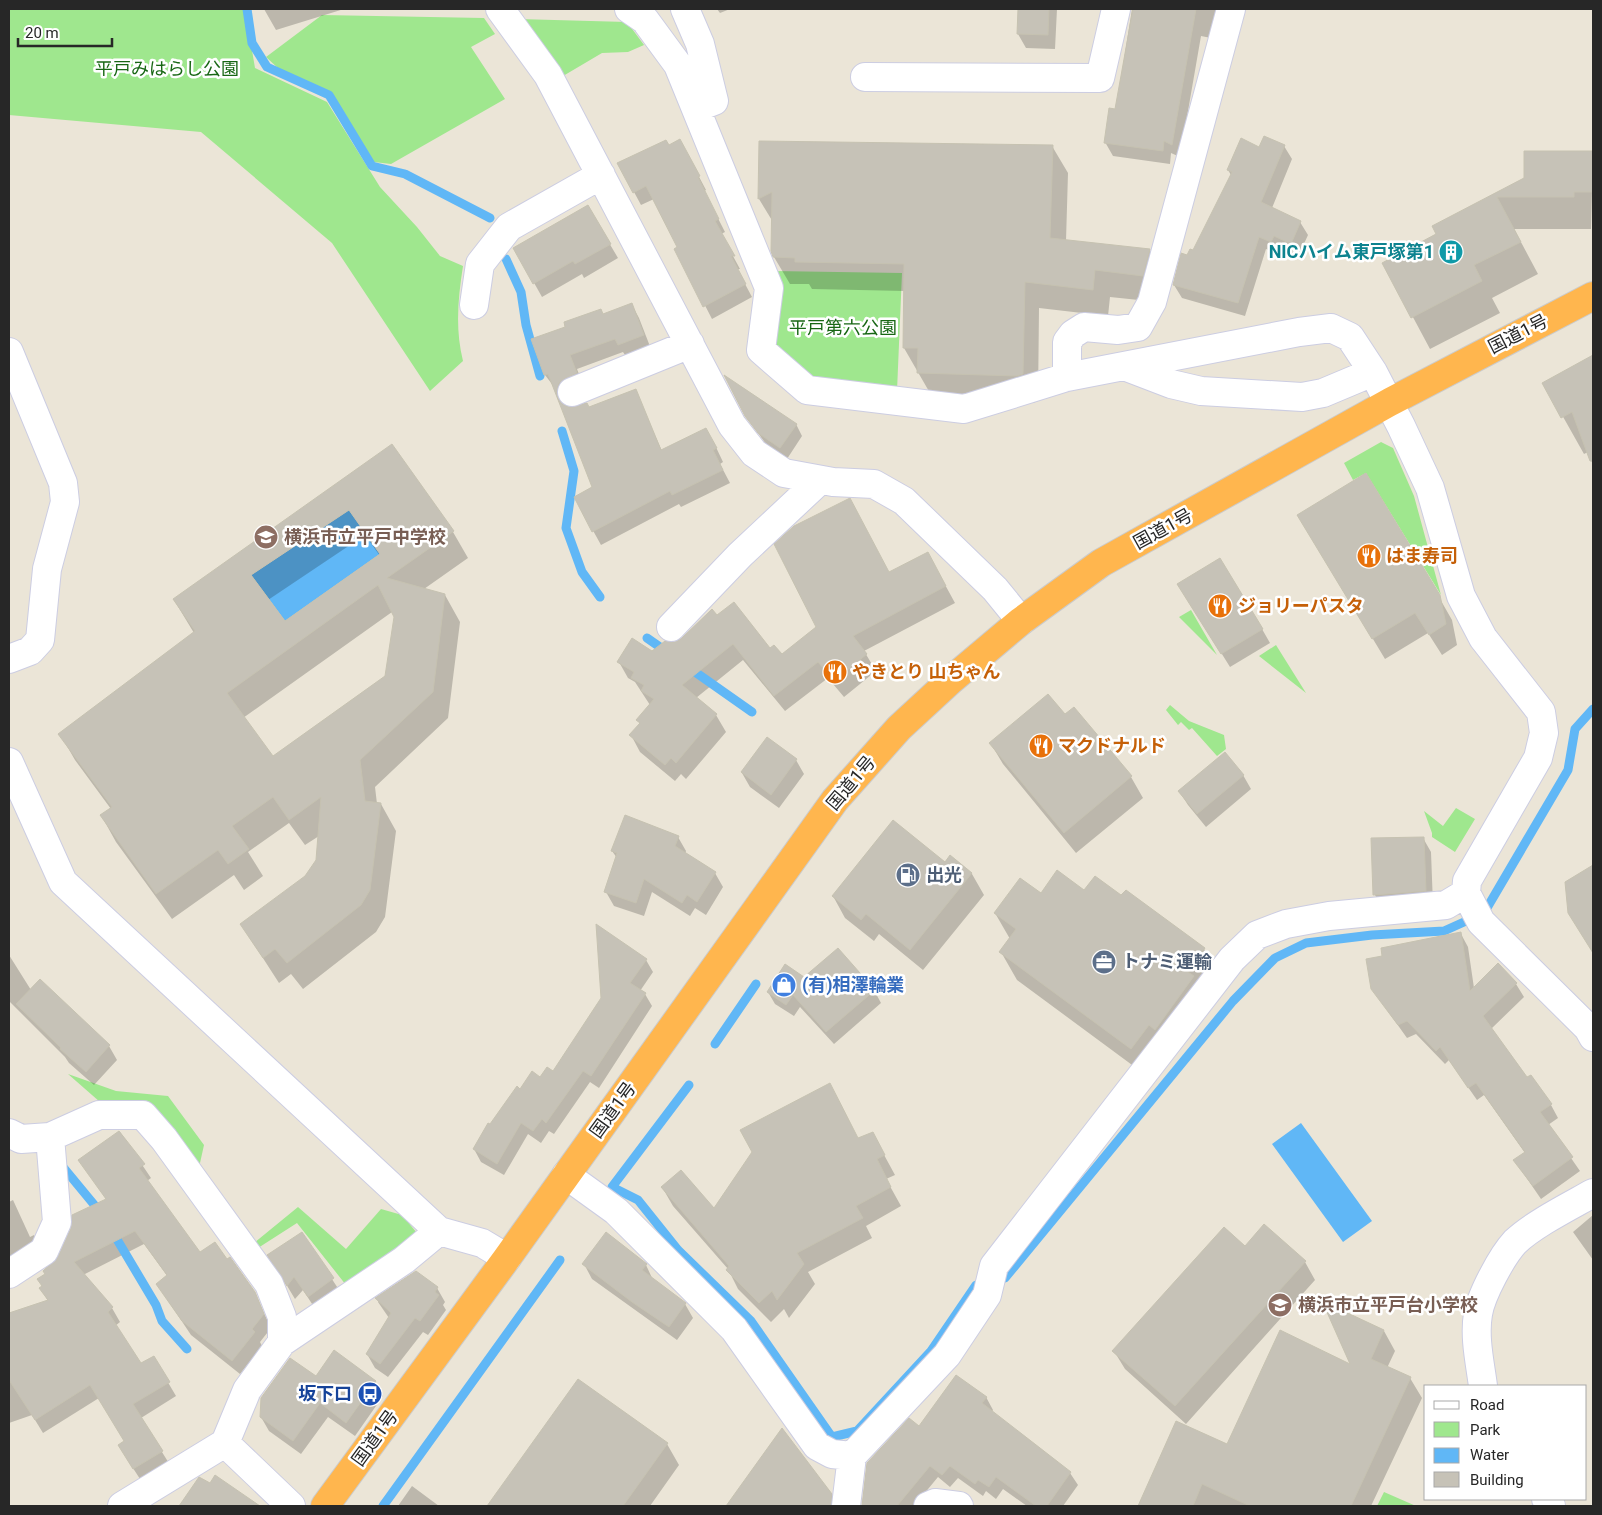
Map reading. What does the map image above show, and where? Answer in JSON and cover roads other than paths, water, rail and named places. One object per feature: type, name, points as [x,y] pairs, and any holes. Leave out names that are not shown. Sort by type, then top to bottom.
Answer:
[{"type":"highway","name":"国道1号","points":[[325,1506],[566,1175],[835,800],[900,728],[951,680],[1021,621],[1101,563],[1390,402],[1593,296]]},
{"type":"street","points":[[500,9],[548,75],[732,425],[754,453],[784,473],[820,480],[874,484],[904,501],[994,590],[1021,621]]},
{"type":"street","points":[[629,9],[645,20],[678,65],[769,288],[761,350],[806,390],[964,408],[1067,377],[1299,332],[1331,328],[1350,338],[1390,402],[1430,488],[1461,596],[1483,638],[1542,712],[1544,733],[1538,758],[1467,881],[1466,893],[1481,922],[1588,1028],[1593,1037]]},
{"type":"street","points":[[685,9],[700,44],[714,101],[696,108]]},
{"type":"street","points":[[865,77],[1100,78],[1116,9]]},
{"type":"street","points":[[1067,377],[1067,342],[1073,334],[1084,327],[1118,330],[1138,327],[1152,302],[1231,9]]},
{"type":"street","points":[[474,305],[480,264],[509,227],[601,175]]},
{"type":"street","points":[[572,392],[690,344]]},
{"type":"street","points":[[9,352],[63,483],[65,502],[47,569],[40,640],[30,651],[9,660]]},
{"type":"street","points":[[1124,366],[1171,384],[1201,391],[1302,397],[1323,394],[1373,372]]},
{"type":"street","points":[[671,627],[740,555],[820,480]]},
{"type":"street","points":[[9,762],[63,882],[439,1231],[482,1243],[506,1258]]},
{"type":"street","points":[[846,1506],[852,1456],[947,1355],[987,1295],[994,1266],[1232,959],[1257,935],[1286,924],[1329,916],[1446,905],[1466,893]]},
{"type":"street","points":[[9,1133],[21,1139],[50,1137],[99,1115],[143,1115],[164,1139],[269,1284],[282,1317],[282,1342]]},
{"type":"street","points":[[9,1274],[44,1251],[57,1222],[50,1137]]},
{"type":"street","points":[[566,1175],[616,1211],[734,1329],[817,1446],[832,1454],[852,1456]]},
{"type":"street","points":[[1483,1385],[1477,1347],[1478,1313],[1490,1282],[1515,1243],[1556,1214],[1593,1193]]},
{"type":"street","points":[[122,1506],[225,1443],[247,1390],[282,1342],[404,1260],[439,1231]]},
{"type":"street","points":[[225,1443],[291,1506]]},
{"type":"street","points":[[928,1506],[935,1503],[960,1506]]},
{"type":"water","points":[[349,510],[380,554],[285,621],[251,575]]},
{"type":"water","points":[[1301,1123],[1372,1221],[1343,1242],[1272,1144]]},
{"type":"waterway","points":[[247,9],[252,43],[267,67],[329,95],[372,166],[405,174],[490,218]]},
{"type":"waterway","points":[[506,259],[521,292],[526,325],[540,376]]},
{"type":"waterway","points":[[562,431],[574,471],[566,528],[582,572],[600,597]]},
{"type":"waterway","points":[[647,638],[667,652]]},
{"type":"waterway","points":[[688,667],[752,712]]},
{"type":"waterway","points":[[689,1085],[612,1187],[638,1200],[678,1250],[751,1321],[832,1437],[857,1431],[931,1351],[976,1285],[1005,1278],[1233,1001],[1275,958],[1306,943],[1372,935],[1444,931],[1484,913],[1568,770],[1575,729],[1593,709]]},
{"type":"waterway","points":[[715,1044],[756,984]]},
{"type":"waterway","points":[[63,1167],[101,1213]]},
{"type":"waterway","points":[[112,1231],[156,1305],[162,1321],[187,1349]]},
{"type":"waterway","points":[[383,1506],[560,1260]]},
{"type":"place","name":"NICハイム東戸塚第1","points":[[1451,252]]},
{"type":"place","name":"横浜市立平戸中学校","points":[[266,537]]},
{"type":"place","name":"はま寿司","points":[[1369,556]]},
{"type":"place","name":"ジョリーパスタ","points":[[1220,606]]},
{"type":"place","name":"やきとり 山ちゃん","points":[[835,672]]},
{"type":"place","name":"マクドナルド","points":[[1041,746]]},
{"type":"place","name":"出光","points":[[908,875]]},
{"type":"place","name":"トナミ運輸","points":[[1104,962]]},
{"type":"place","name":"(有)相澤輪業","points":[[784,985]]},
{"type":"place","name":"横浜市立平戸台小学校","points":[[1280,1305]]},
{"type":"place","name":"坂下口","points":[[370,1394]]},
{"type":"park label","name":"平戸みはらし公園","points":[[167,69]]},
{"type":"park label","name":"平戸第六公園","points":[[843,328]]}]
